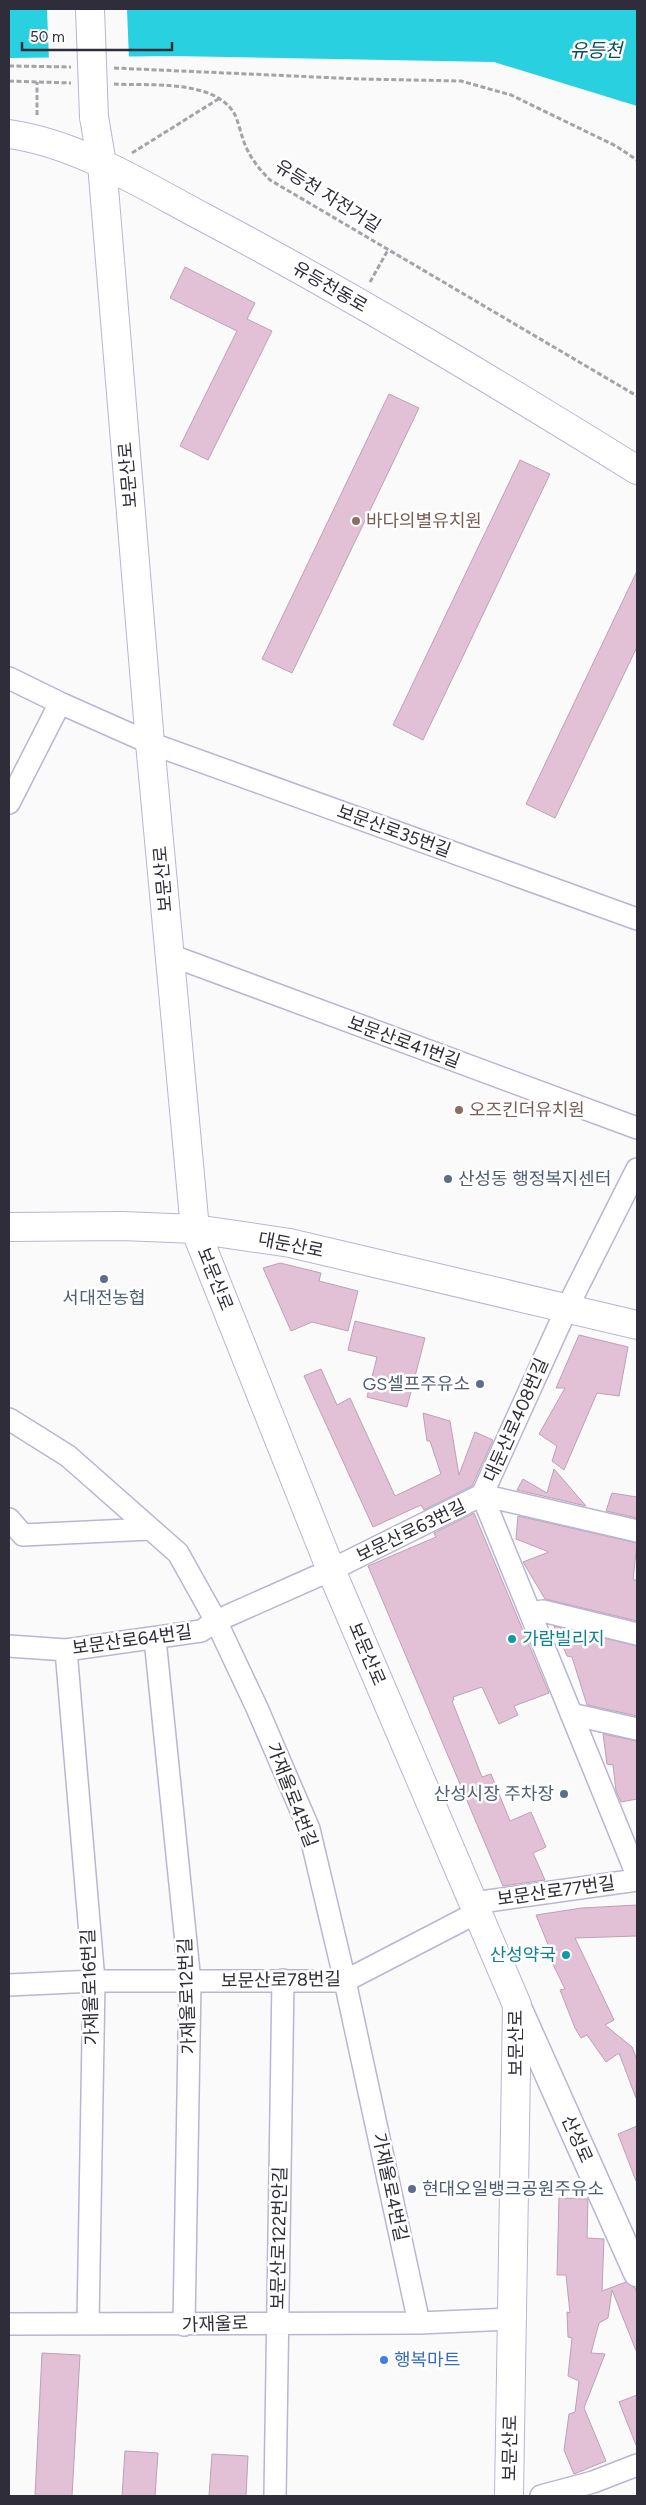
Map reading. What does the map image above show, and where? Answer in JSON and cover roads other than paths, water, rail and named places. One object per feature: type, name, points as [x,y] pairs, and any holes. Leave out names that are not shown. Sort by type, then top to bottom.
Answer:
[{"type":"main road","name":"보문산로","points":[[90,9],[94,117],[102,164],[150,743],[195,1229],[331,1570],[518,2004],[509,2496]]},
{"type":"main road","name":"유등천동로","points":[[9,134],[37,138],[102,164],[281,258],[538,409],[637,470]]},
{"type":"main road","name":"대둔산로","points":[[9,1227],[122,1226],[195,1229],[290,1243],[637,1326]]},
{"type":"street","name":"보문산로35번길","points":[[9,678],[60,704],[150,743],[637,919]]},
{"type":"street","points":[[9,803],[60,704]]},
{"type":"street","name":"보문산로41번길","points":[[170,955],[637,1128]]},
{"type":"street","points":[[566,1310],[637,1169]]},
{"type":"street","name":"대둔산로408번길","points":[[566,1310],[482,1495],[637,1875]]},
{"type":"street","name":"가재울로4번길","points":[[9,1419],[68,1456],[178,1553],[216,1622],[309,1829],[345,1981],[419,2323]]},
{"type":"street","name":"보문산로63번길","points":[[331,1570],[482,1495],[637,1531]]},
{"type":"street","points":[[9,1519],[23,1535],[150,1529]]},
{"type":"street","name":"보문산로64번길","points":[[9,1646],[66,1650],[155,1639],[201,1631],[216,1622],[331,1570]]},
{"type":"street","points":[[530,1614],[543,1611],[637,1634]]},
{"type":"street","name":"가재울로12번길","points":[[155,1639],[190,1982],[184,2325]]},
{"type":"street","name":"가재울로16번길","points":[[66,1650],[94,1982],[88,2324]]},
{"type":"street","points":[[572,1714],[637,1728]]},
{"type":"street","name":"보문산로77번길","points":[[476,1908],[637,1880]]},
{"type":"street","name":"보문산로78번길","points":[[9,1985],[94,1982],[345,1981],[476,1908]]},
{"type":"street","name":"보문산로122번안길","points":[[275,2496],[283,1980]]},
{"type":"street","name":"산성로","points":[[518,2004],[637,2273]]},
{"type":"street","name":"가재울로","points":[[9,2324],[419,2323],[512,2318]]},
{"type":"street","points":[[541,2496],[596,2489],[637,2466]]},
{"type":"water","name":"유등천","points":[[9,9],[637,9],[637,106],[494,62],[171,56],[9,58]]},
{"type":"place","name":"바다의별유치원","points":[[356,521]]},
{"type":"place","name":"오즈킨더유치원","points":[[459,1110]]},
{"type":"place","name":"산성동 행정복지센터","points":[[448,1179]]},
{"type":"place","name":"서대전농협","points":[[104,1279]]},
{"type":"place","name":"GS셀프주유소","points":[[480,1384]]},
{"type":"place","name":"가람빌리지","points":[[512,1639]]},
{"type":"place","name":"산성시장 주차장","points":[[564,1794]]},
{"type":"place","name":"산성약국","points":[[566,1955]]},
{"type":"place","name":"현대오일뱅크공원주유소","points":[[412,2189]]},
{"type":"place","name":"행복마트","points":[[384,2360]]}]
